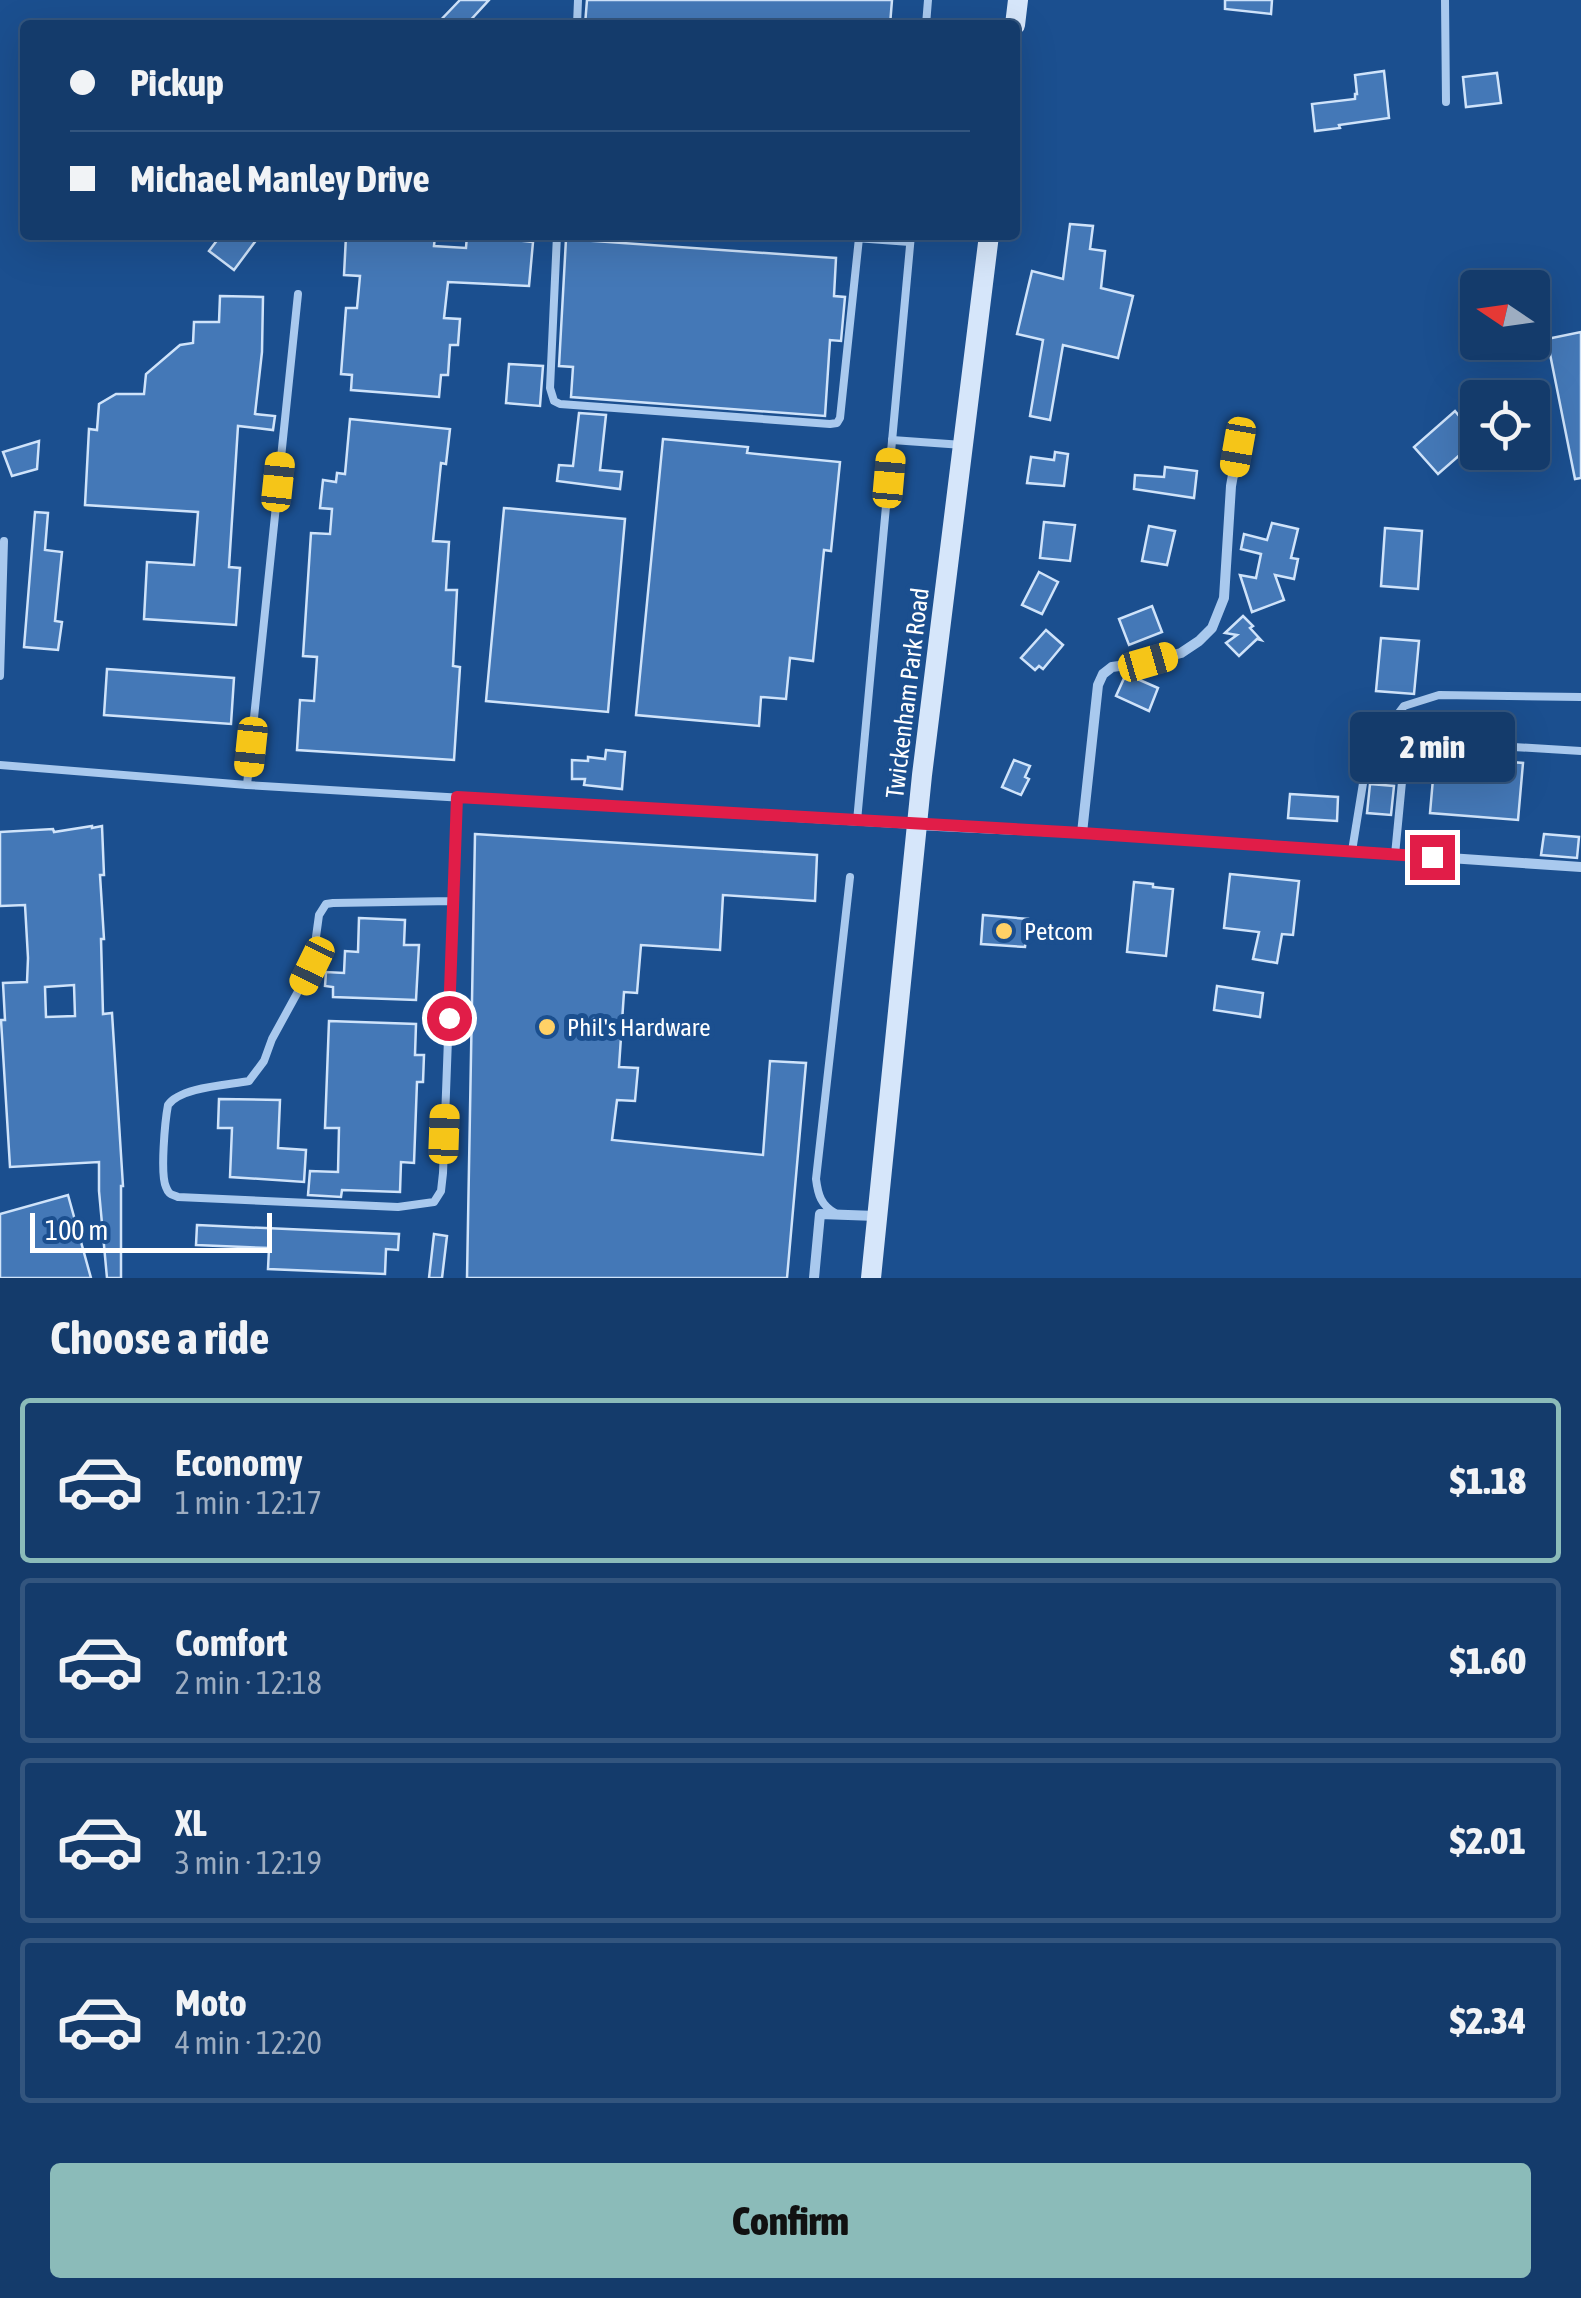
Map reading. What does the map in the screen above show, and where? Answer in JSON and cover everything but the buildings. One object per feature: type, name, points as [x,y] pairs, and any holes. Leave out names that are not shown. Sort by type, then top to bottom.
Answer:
[{"type":"main road","name":"Twickenham Park Road","points":[[871,1278],[917,825],[988,240]]},
{"type":"street","points":[[1082,833],[1098,686],[1103,674],[1112,667],[1181,652],[1212,628],[1218,615],[1224,598],[1231,486],[1238,447]]},
{"type":"street","points":[[917,825],[1581,867]]},
{"type":"street","points":[[814,1278],[820,1214],[876,1216]]},
{"type":"lane","points":[[1445,0],[1446,102]]},
{"type":"lane","points":[[557,240],[550,388],[554,401],[830,424],[840,418],[859,240]]},
{"type":"lane","points":[[857,821],[911,240]]},
{"type":"lane","points":[[248,784],[298,294]]},
{"type":"lane","points":[[892,440],[962,444]]},
{"type":"lane","points":[[0,676],[4,540]]},
{"type":"lane","points":[[1352,851],[1365,771],[1379,739],[1404,706],[1439,696],[1581,697]]},
{"type":"lane","points":[[1379,739],[1581,751]]},
{"type":"lane","points":[[1395,854],[1406,740]]},
{"type":"lane","points":[[0,765],[917,825]]},
{"type":"lane","points":[[454,902],[332,902],[323,908],[312,966],[256,1075],[249,1081],[182,1093],[168,1105],[164,1175],[171,1195],[398,1207],[434,1202],[441,1192],[443,1173],[454,902],[457,797]]},
{"type":"lane","points":[[839,1215],[818,1196],[816,1179],[850,877]]},
{"type":"place","name":"Petcom","points":[[1004,931]]},
{"type":"place","name":"Phil's Hardware","points":[[547,1027]]},
{"type":"route","points":[[449,1018],[457,797],[1432,857]]}]
